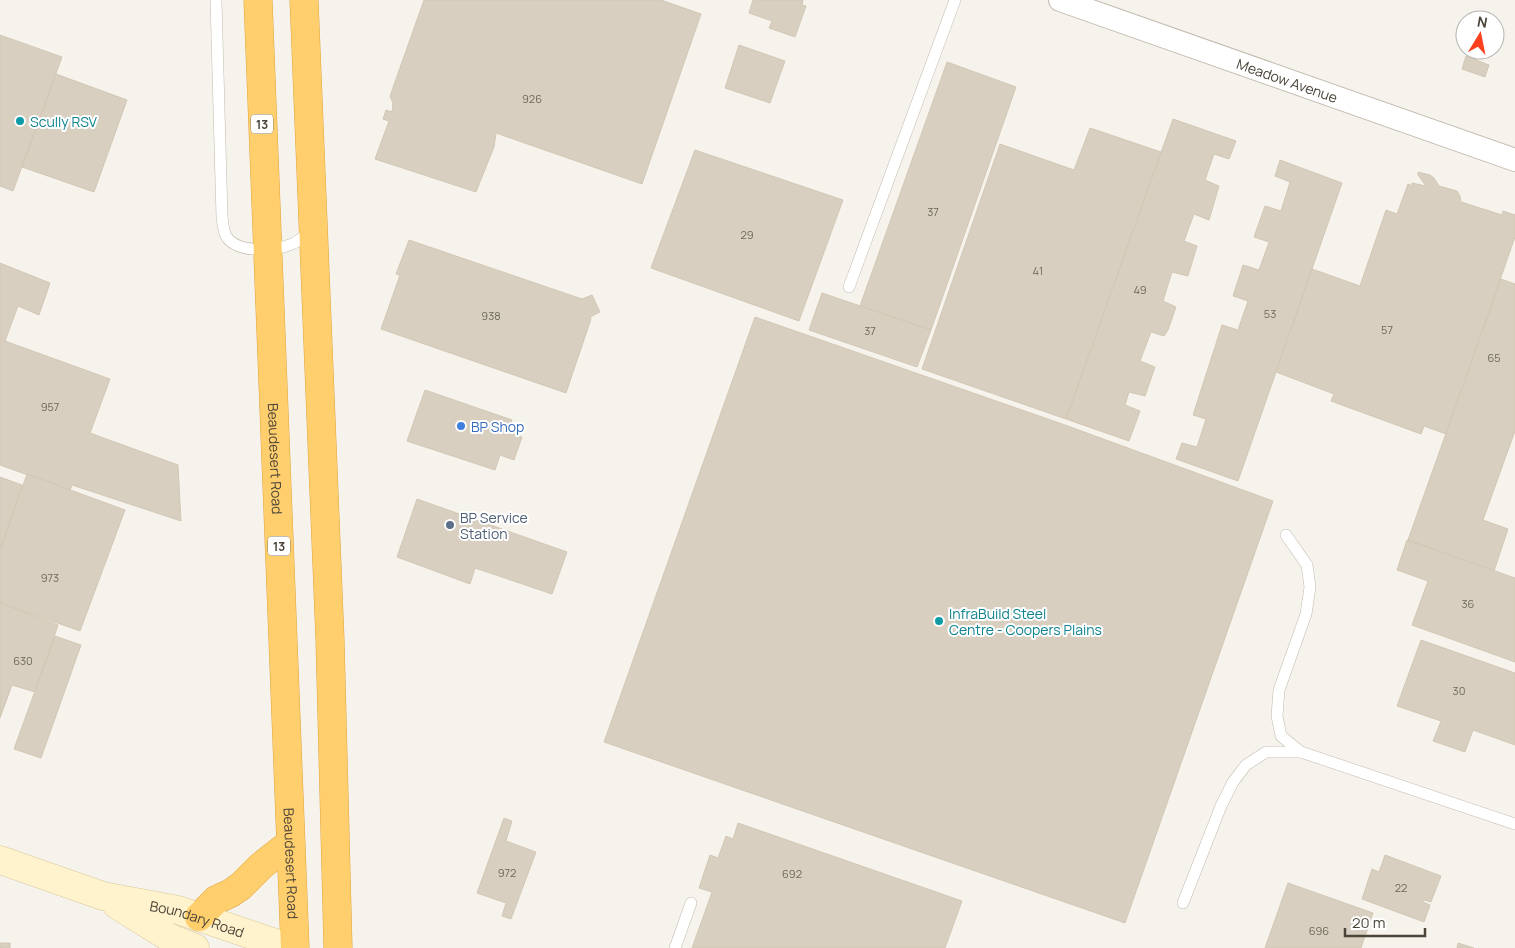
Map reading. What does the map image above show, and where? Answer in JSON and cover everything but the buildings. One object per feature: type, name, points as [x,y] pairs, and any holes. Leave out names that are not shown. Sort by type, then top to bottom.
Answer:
[{"type":"highway","name":"Beaudesert Road","points":[[258,0],[295,948]]},
{"type":"highway","points":[[304,0],[330,640],[338,948]]},
{"type":"highway","points":[[199,916],[216,900],[231,893],[240,886],[290,843]]},
{"type":"main road","name":"Boundary Road","points":[[0,860],[103,896],[178,910],[290,948]]},
{"type":"main road","name":"Boundary Road","points":[[103,896],[170,938],[195,948]]},
{"type":"street","name":"Meadow Avenue","points":[[1060,0],[1515,160]]},
{"type":"lane","points":[[216,0],[222,217],[226,235],[230,241],[237,245],[252,249],[281,247],[292,243],[313,230]]},
{"type":"lane","points":[[849,287],[955,0]]},
{"type":"lane","points":[[1286,535],[1307,565],[1310,587],[1306,614],[1279,690],[1277,716],[1281,736],[1301,752]]},
{"type":"lane","points":[[1184,903],[1222,806],[1238,776],[1246,765],[1266,752],[1301,752],[1515,824]]},
{"type":"lane","points":[[675,948],[691,902]]},
{"type":"place","name":"Scully RSV","points":[[20,121]]},
{"type":"place","name":"BP Shop","points":[[461,426]]},
{"type":"place","name":"BP Service Station","points":[[450,525]]},
{"type":"place","name":"InfraBuild Steel Centre - Coopers Plains","points":[[939,621]]}]
